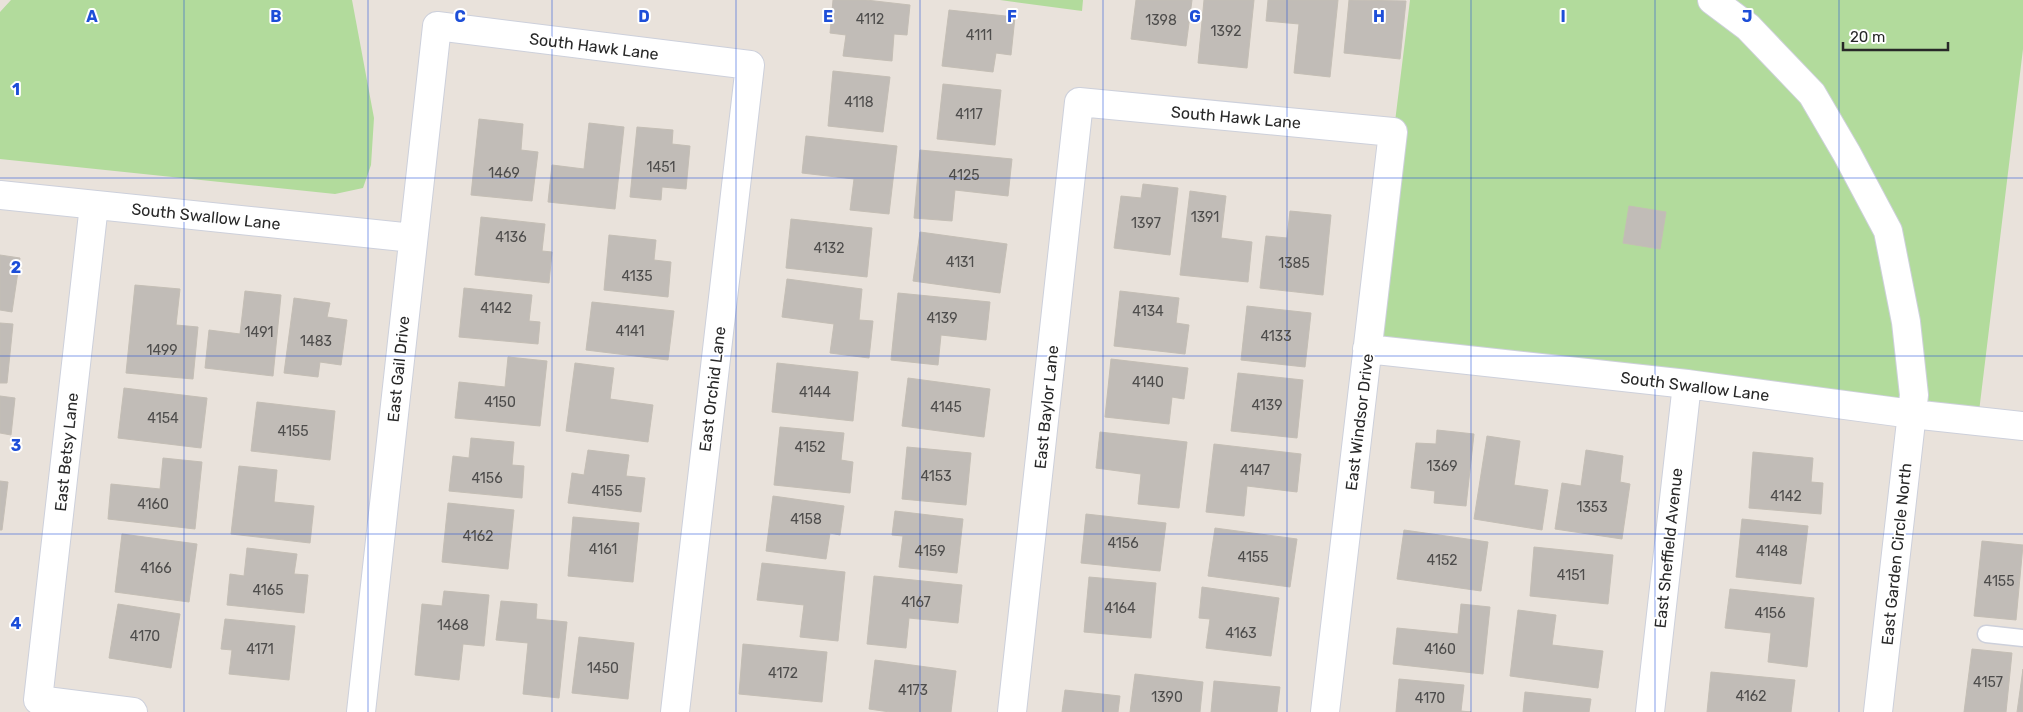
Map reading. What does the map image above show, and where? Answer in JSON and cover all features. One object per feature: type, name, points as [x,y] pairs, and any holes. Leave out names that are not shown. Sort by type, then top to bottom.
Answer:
[{"type":"street","name":"East Garden Circle North","points":[[1712,0],[1748,27],[1812,94],[1888,231],[1906,322],[1913,405],[1878,712]]},
{"type":"street","name":"South Hawk Lane","points":[[437,26],[750,65]]},
{"type":"street","name":"East Gail Drive","points":[[360,712],[437,26]]},
{"type":"street","name":"East Orchid Lane","points":[[675,712],[750,65]]},
{"type":"street","name":"South Hawk Lane","points":[[1079,102],[1393,132]]},
{"type":"street","name":"East Baylor Lane","points":[[1012,712],[1079,102]]},
{"type":"street","name":"East Windsor Drive","points":[[1325,712],[1393,132]]},
{"type":"street","name":"South Swallow Lane","points":[[0,195],[413,238]]},
{"type":"street","name":"East Betsy Lane","points":[[94,204],[38,700],[133,712]]},
{"type":"street","name":"South Swallow Lane","points":[[1367,349],[1687,384],[1913,405],[2023,426]]},
{"type":"street","name":"East Sheffield Avenue","points":[[1650,712],[1687,384]]},
{"type":"lane","points":[[1986,634],[2023,638]]},
{"type":"green space","points":[[11,0],[352,0],[374,118],[371,165],[363,188],[335,194],[0,159],[0,12]]},
{"type":"green space","points":[[1000,0],[1083,0],[1082,11]]},
{"type":"green space","points":[[1410,0],[2023,0],[2023,49],[1978,420],[1367,349]]},
{"type":"building","points":[[833,0],[866,0],[910,5],[907,35],[894,34],[892,61],[843,56],[846,35],[830,33]]},
{"type":"building","points":[[1136,0],[1192,0],[1186,46],[1131,39]]},
{"type":"building","points":[[1204,0],[1254,0],[1247,68],[1198,63]]},
{"type":"building","points":[[1268,0],[1338,0],[1330,77],[1294,73],[1299,24],[1266,21]]},
{"type":"building","points":[[1349,0],[1406,1],[1400,59],[1344,53]]},
{"type":"building","points":[[949,10],[1015,17],[1011,55],[996,53],[993,72],[942,66]]},
{"type":"building","points":[[833,71],[890,77],[883,132],[828,126]]},
{"type":"building","points":[[943,84],[1001,90],[995,145],[937,139]]},
{"type":"building","points":[[479,119],[523,124],[521,150],[538,152],[532,201],[471,195]]},
{"type":"building","points":[[589,123],[624,127],[615,209],[548,202],[552,165],[584,169]]},
{"type":"building","points":[[637,127],[673,130],[672,144],[690,146],[686,189],[662,187],[661,200],[630,197]]},
{"type":"building","points":[[806,136],[897,146],[889,214],[850,210],[854,179],[802,173]]},
{"type":"building","points":[[920,150],[1012,159],[1008,196],[955,190],[952,221],[914,218]]},
{"type":"building","points":[[1143,184],[1178,188],[1170,255],[1114,248],[1121,196],[1141,198]]},
{"type":"building","points":[[1190,191],[1226,196],[1221,238],[1252,242],[1248,282],[1180,275]]},
{"type":"building","points":[[1629,206],[1666,212],[1660,249],[1623,243]]},
{"type":"building","points":[[1290,211],[1331,215],[1323,295],[1260,288],[1266,236],[1287,238]]},
{"type":"building","points":[[481,217],[545,224],[542,251],[552,252],[549,283],[475,275]]},
{"type":"building","points":[[791,219],[872,228],[867,277],[786,268]]},
{"type":"building","points":[[920,232],[1007,244],[1000,293],[913,281]]},
{"type":"building","points":[[609,235],[656,240],[654,260],[671,262],[668,297],[604,290]]},
{"type":"building","points":[[0,255],[20,258],[12,312],[0,310]]},
{"type":"building","points":[[787,279],[862,289],[859,320],[873,321],[869,358],[830,353],[834,324],[782,317]]},
{"type":"building","points":[[135,285],[180,289],[176,325],[198,327],[193,379],[126,373]]},
{"type":"building","points":[[464,288],[532,295],[529,321],[540,322],[538,344],[459,337]]},
{"type":"building","points":[[245,291],[281,295],[273,376],[205,368],[209,330],[240,334]]},
{"type":"building","points":[[1120,291],[1179,298],[1176,323],[1189,325],[1185,354],[1114,346]]},
{"type":"building","points":[[898,293],[990,302],[986,340],[941,335],[938,365],[891,360]]},
{"type":"building","points":[[294,298],[330,303],[327,317],[347,320],[341,365],[320,362],[318,377],[284,373]]},
{"type":"building","points":[[592,302],[674,311],[668,360],[586,350]]},
{"type":"building","points":[[1247,306],[1311,313],[1305,367],[1241,360]]},
{"type":"building","points":[[0,323],[13,324],[7,383],[0,383]]},
{"type":"building","points":[[508,357],[547,361],[540,426],[455,418],[459,382],[505,387]]},
{"type":"building","points":[[1111,359],[1188,368],[1184,399],[1172,397],[1169,424],[1105,417]]},
{"type":"building","points":[[575,363],[614,368],[610,399],[653,405],[648,442],[566,431]]},
{"type":"building","points":[[777,363],[858,372],[853,421],[772,412]]},
{"type":"building","points":[[1238,373],[1303,380],[1297,438],[1231,431]]},
{"type":"building","points":[[908,378],[990,389],[984,437],[902,426]]},
{"type":"building","points":[[124,388],[207,398],[201,448],[118,438]]},
{"type":"building","points":[[0,396],[15,398],[11,435],[0,433]]},
{"type":"building","points":[[257,402],[335,411],[330,460],[251,451]]},
{"type":"building","points":[[780,427],[844,433],[841,460],[853,462],[850,493],[774,485]]},
{"type":"building","points":[[1437,430],[1474,434],[1466,506],[1434,503],[1435,491],[1411,488],[1416,443],[1436,444]]},
{"type":"building","points":[[1100,432],[1187,442],[1179,508],[1138,504],[1141,474],[1096,468]]},
{"type":"building","points":[[1487,436],[1520,441],[1514,485],[1548,490],[1542,530],[1474,519]]},
{"type":"building","points":[[471,438],[514,442],[512,465],[524,466],[522,498],[449,491],[453,456],[469,458]]},
{"type":"building","points":[[1214,444],[1301,454],[1297,492],[1247,486],[1244,516],[1206,512]]},
{"type":"building","points":[[907,447],[971,453],[966,505],[902,499]]},
{"type":"building","points":[[588,450],[629,455],[626,476],[645,478],[641,512],[568,503],[572,473],[584,475]]},
{"type":"building","points":[[1586,450],[1623,456],[1620,482],[1630,484],[1622,539],[1555,529],[1562,483],[1581,486]]},
{"type":"building","points":[[1753,452],[1813,458],[1811,482],[1823,483],[1821,514],[1749,508]]},
{"type":"building","points":[[163,458],[202,462],[195,529],[108,519],[111,484],[160,489]]},
{"type":"building","points":[[239,466],[277,470],[274,502],[314,506],[310,543],[231,534]]},
{"type":"building","points":[[0,481],[8,482],[2,530],[0,530]]},
{"type":"building","points":[[773,496],[844,506],[840,535],[830,533],[826,559],[766,551]]},
{"type":"building","points":[[448,503],[514,510],[508,569],[442,562]]},
{"type":"building","points":[[895,511],[963,519],[957,573],[899,567],[903,536],[892,535]]},
{"type":"building","points":[[1086,514],[1166,523],[1160,571],[1081,563]]},
{"type":"building","points":[[573,517],[639,523],[633,582],[568,576]]},
{"type":"building","points":[[1742,519],[1808,526],[1801,584],[1736,577]]},
{"type":"building","points":[[1215,528],[1297,539],[1290,587],[1208,576]]},
{"type":"building","points":[[1404,530],[1488,542],[1481,591],[1397,579]]},
{"type":"building","points":[[122,534],[197,544],[189,602],[115,592]]},
{"type":"building","points":[[1982,541],[2023,545],[2016,620],[1974,616]]},
{"type":"building","points":[[1534,547],[1613,555],[1608,604],[1530,596]]},
{"type":"building","points":[[247,548],[297,554],[294,574],[308,575],[304,613],[227,605],[230,574],[244,576]]},
{"type":"building","points":[[762,563],[845,572],[838,641],[800,637],[804,605],[757,600]]},
{"type":"building","points":[[874,576],[962,585],[958,623],[909,618],[906,648],[867,644]]},
{"type":"building","points":[[1089,577],[1156,583],[1151,638],[1084,632]]},
{"type":"building","points":[[1202,587],[1279,598],[1271,656],[1206,648],[1210,619],[1199,618]]},
{"type":"building","points":[[1730,589],[1814,598],[1807,667],[1768,662],[1771,633],[1725,628]]},
{"type":"building","points":[[444,591],[489,595],[484,646],[463,644],[459,680],[415,675],[422,604],[442,606]]},
{"type":"building","points":[[501,601],[537,604],[536,619],[567,622],[559,698],[523,694],[528,643],[496,640]]},
{"type":"building","points":[[118,604],[180,614],[171,668],[109,658]]},
{"type":"building","points":[[1461,604],[1490,607],[1483,674],[1393,664],[1397,628],[1458,634]]},
{"type":"building","points":[[1518,610],[1556,615],[1552,645],[1603,651],[1598,688],[1510,676]]},
{"type":"building","points":[[225,619],[295,626],[289,680],[229,674],[232,650],[221,649]]},
{"type":"building","points":[[579,637],[634,643],[628,699],[572,693]]},
{"type":"building","points":[[743,644],[827,652],[822,702],[739,694]]},
{"type":"building","points":[[1972,649],[2012,653],[2006,712],[1964,712]]},
{"type":"building","points":[[875,660],[956,671],[951,712],[890,712],[869,709]]},
{"type":"building","points":[[2023,669],[2023,712],[2017,712]]},
{"type":"building","points":[[1711,672],[1795,680],[1791,712],[1707,712]]},
{"type":"building","points":[[1135,674],[1203,682],[1200,712],[1130,712]]},
{"type":"building","points":[[1399,679],[1464,685],[1461,711],[1471,712],[1396,712]]},
{"type":"building","points":[[1214,681],[1280,687],[1277,712],[1211,712]]},
{"type":"building","points":[[1065,690],[1120,696],[1118,712],[1062,712]]},
{"type":"building","points":[[1525,692],[1591,699],[1589,712],[1523,712]]}]
